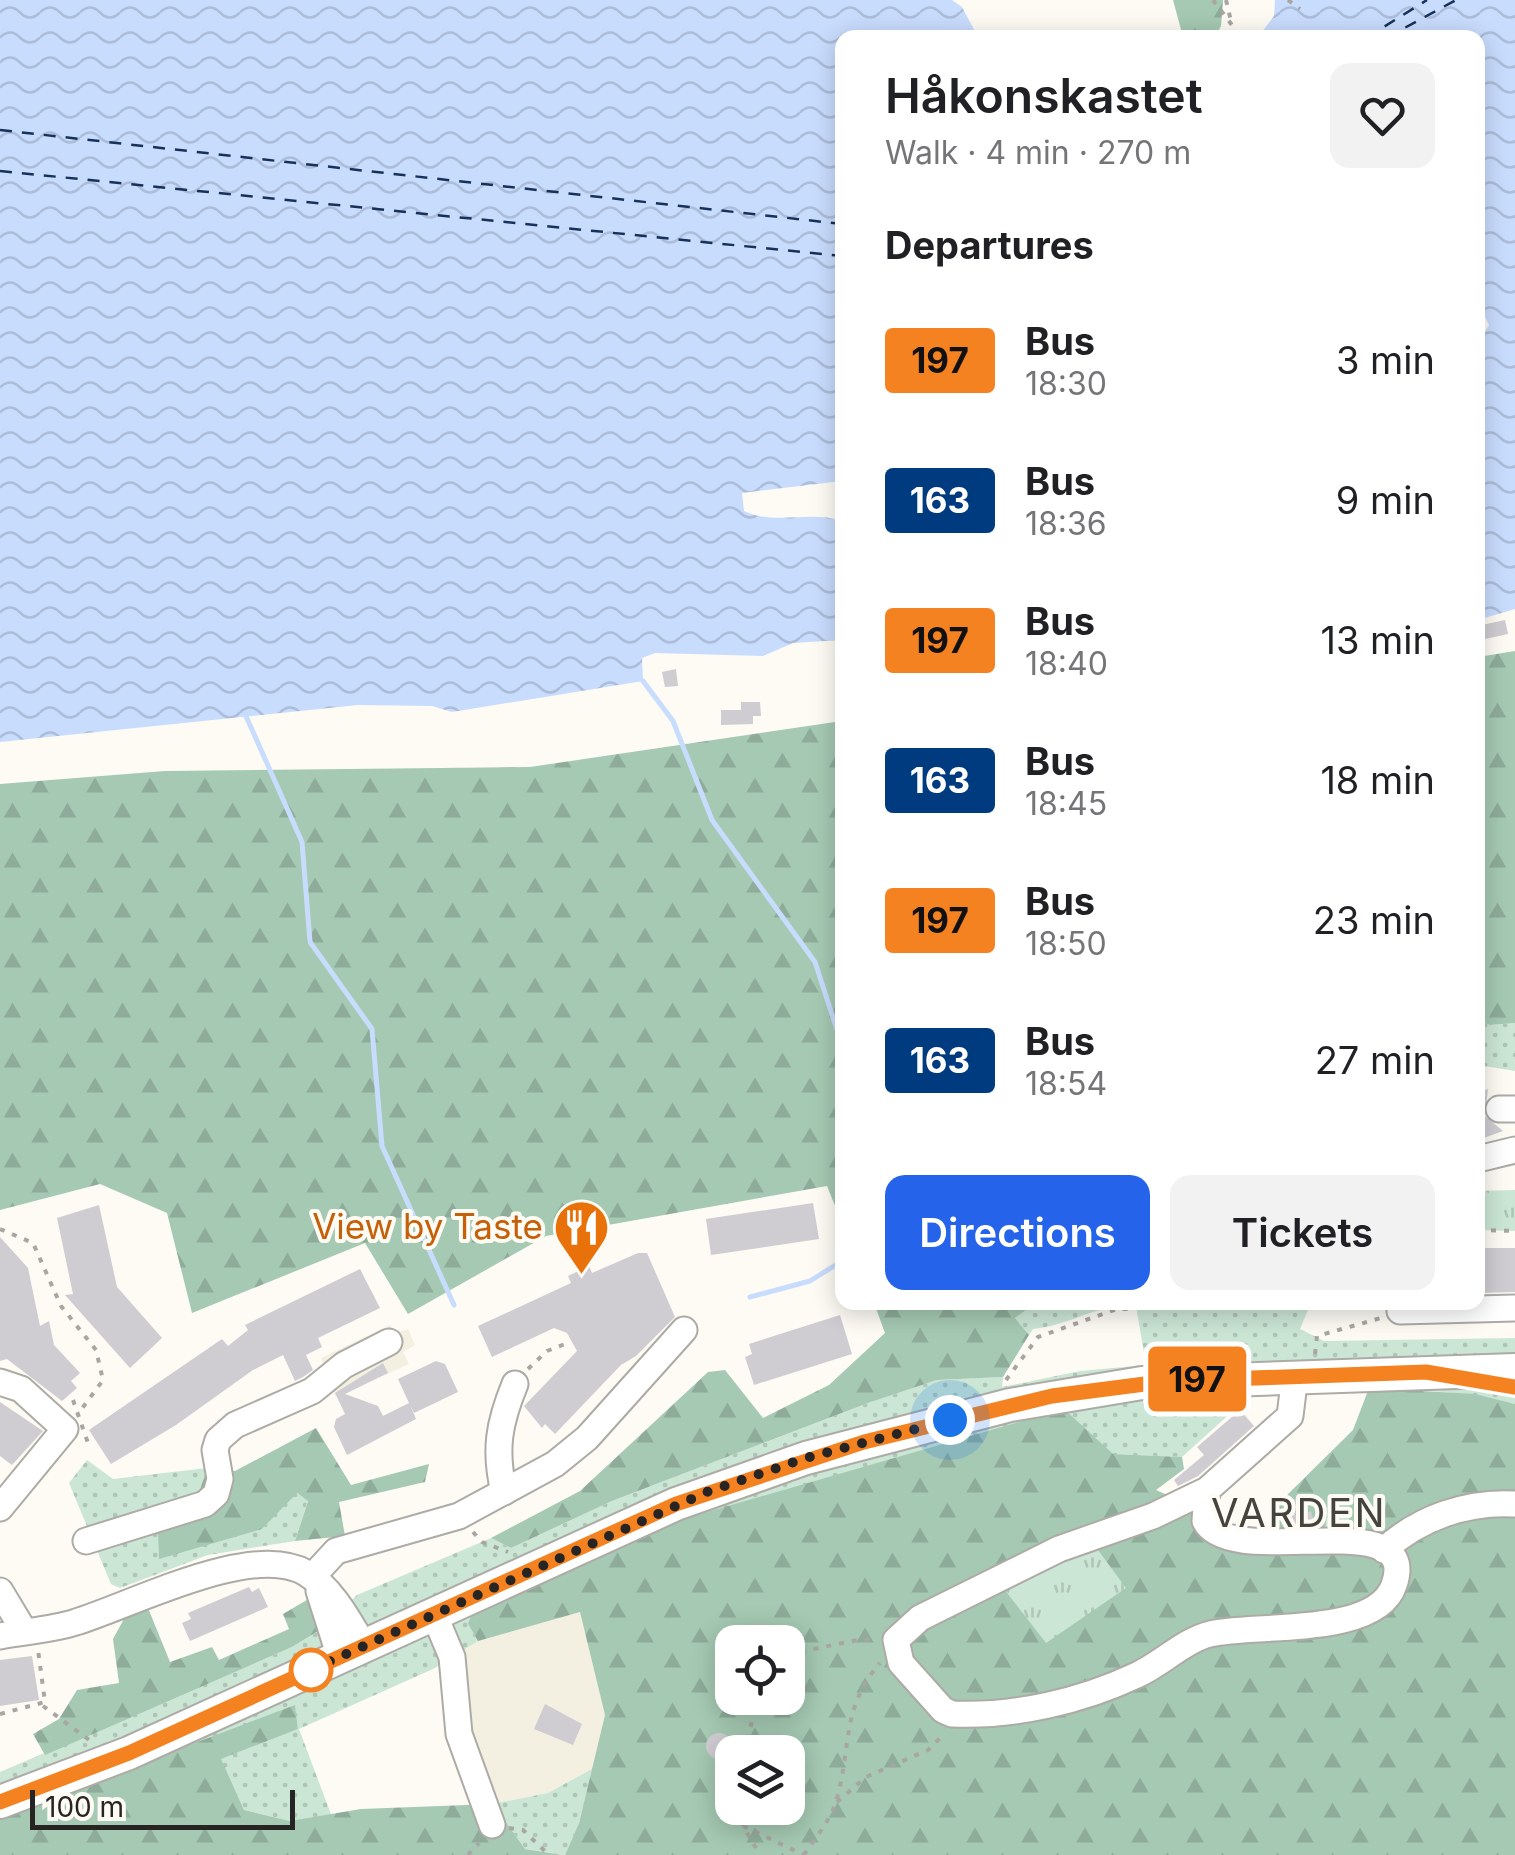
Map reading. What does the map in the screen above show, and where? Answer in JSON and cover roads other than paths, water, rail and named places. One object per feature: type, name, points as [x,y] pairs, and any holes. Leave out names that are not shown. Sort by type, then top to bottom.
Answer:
[{"type":"main road","points":[[0,1802],[59,1782],[692,1498],[864,1442],[1090,1390],[1305,1364],[1454,1374],[1515,1370]]},
{"type":"main road","points":[[1454,1374],[1515,1387]]},
{"type":"street","points":[[1485,1156],[1515,1150]]},
{"type":"street","points":[[1485,1309],[1515,1308]]},
{"type":"street","points":[[1400,1311],[1438,1310]]},
{"type":"street","points":[[314,1580],[336,1552],[459,1516],[555,1464],[587,1438],[684,1330]]},
{"type":"street","points":[[86,1541],[205,1504],[216,1494],[220,1480],[215,1450],[218,1440],[235,1426],[312,1390],[344,1365],[389,1342]]},
{"type":"street","points":[[1207,1490],[1206,1521],[1210,1530],[1228,1540],[1250,1544],[1367,1540],[1384,1550],[1395,1568],[1392,1591],[1378,1604],[1318,1626],[1211,1634],[1140,1674],[1095,1692],[968,1715],[943,1710],[901,1663],[896,1644],[908,1625],[920,1618],[1059,1549],[1153,1516],[1207,1490],[1290,1416],[1305,1364]]},
{"type":"street","points":[[0,1382],[20,1389],[65,1429],[0,1508]]},
{"type":"street","points":[[504,1492],[495,1454],[502,1416],[516,1384]]},
{"type":"street","points":[[1384,1550],[1400,1536],[1443,1513],[1515,1504]]},
{"type":"street","points":[[0,1591],[21,1620],[19,1633],[75,1623],[243,1567],[281,1564],[314,1580],[352,1651]]},
{"type":"street","points":[[434,1614],[452,1656],[459,1734],[492,1825]]},
{"type":"water","points":[[0,0],[952,0],[962,7],[974,30],[835,30],[835,482],[742,493],[744,511],[756,515],[835,519],[835,640],[793,643],[763,656],[655,653],[642,658],[643,681],[452,712],[432,706],[358,705],[0,742]]},
{"type":"water","points":[[1275,0],[1515,0],[1515,609],[1485,618],[1485,331],[1489,325],[1485,317],[1485,30],[1263,30],[1274,16]]},
{"type":"waterway","points":[[643,681],[673,721],[712,820],[815,962],[835,1023]]},
{"type":"waterway","points":[[245,714],[302,842],[310,942],[372,1029],[382,1146],[454,1305]]},
{"type":"waterway","points":[[750,1297],[810,1281],[835,1265]]},
{"type":"place","name":"View by Taste","points":[[582,1276]]},
{"type":"district","name":"VARDEN","points":[[1299,1513]]}]
